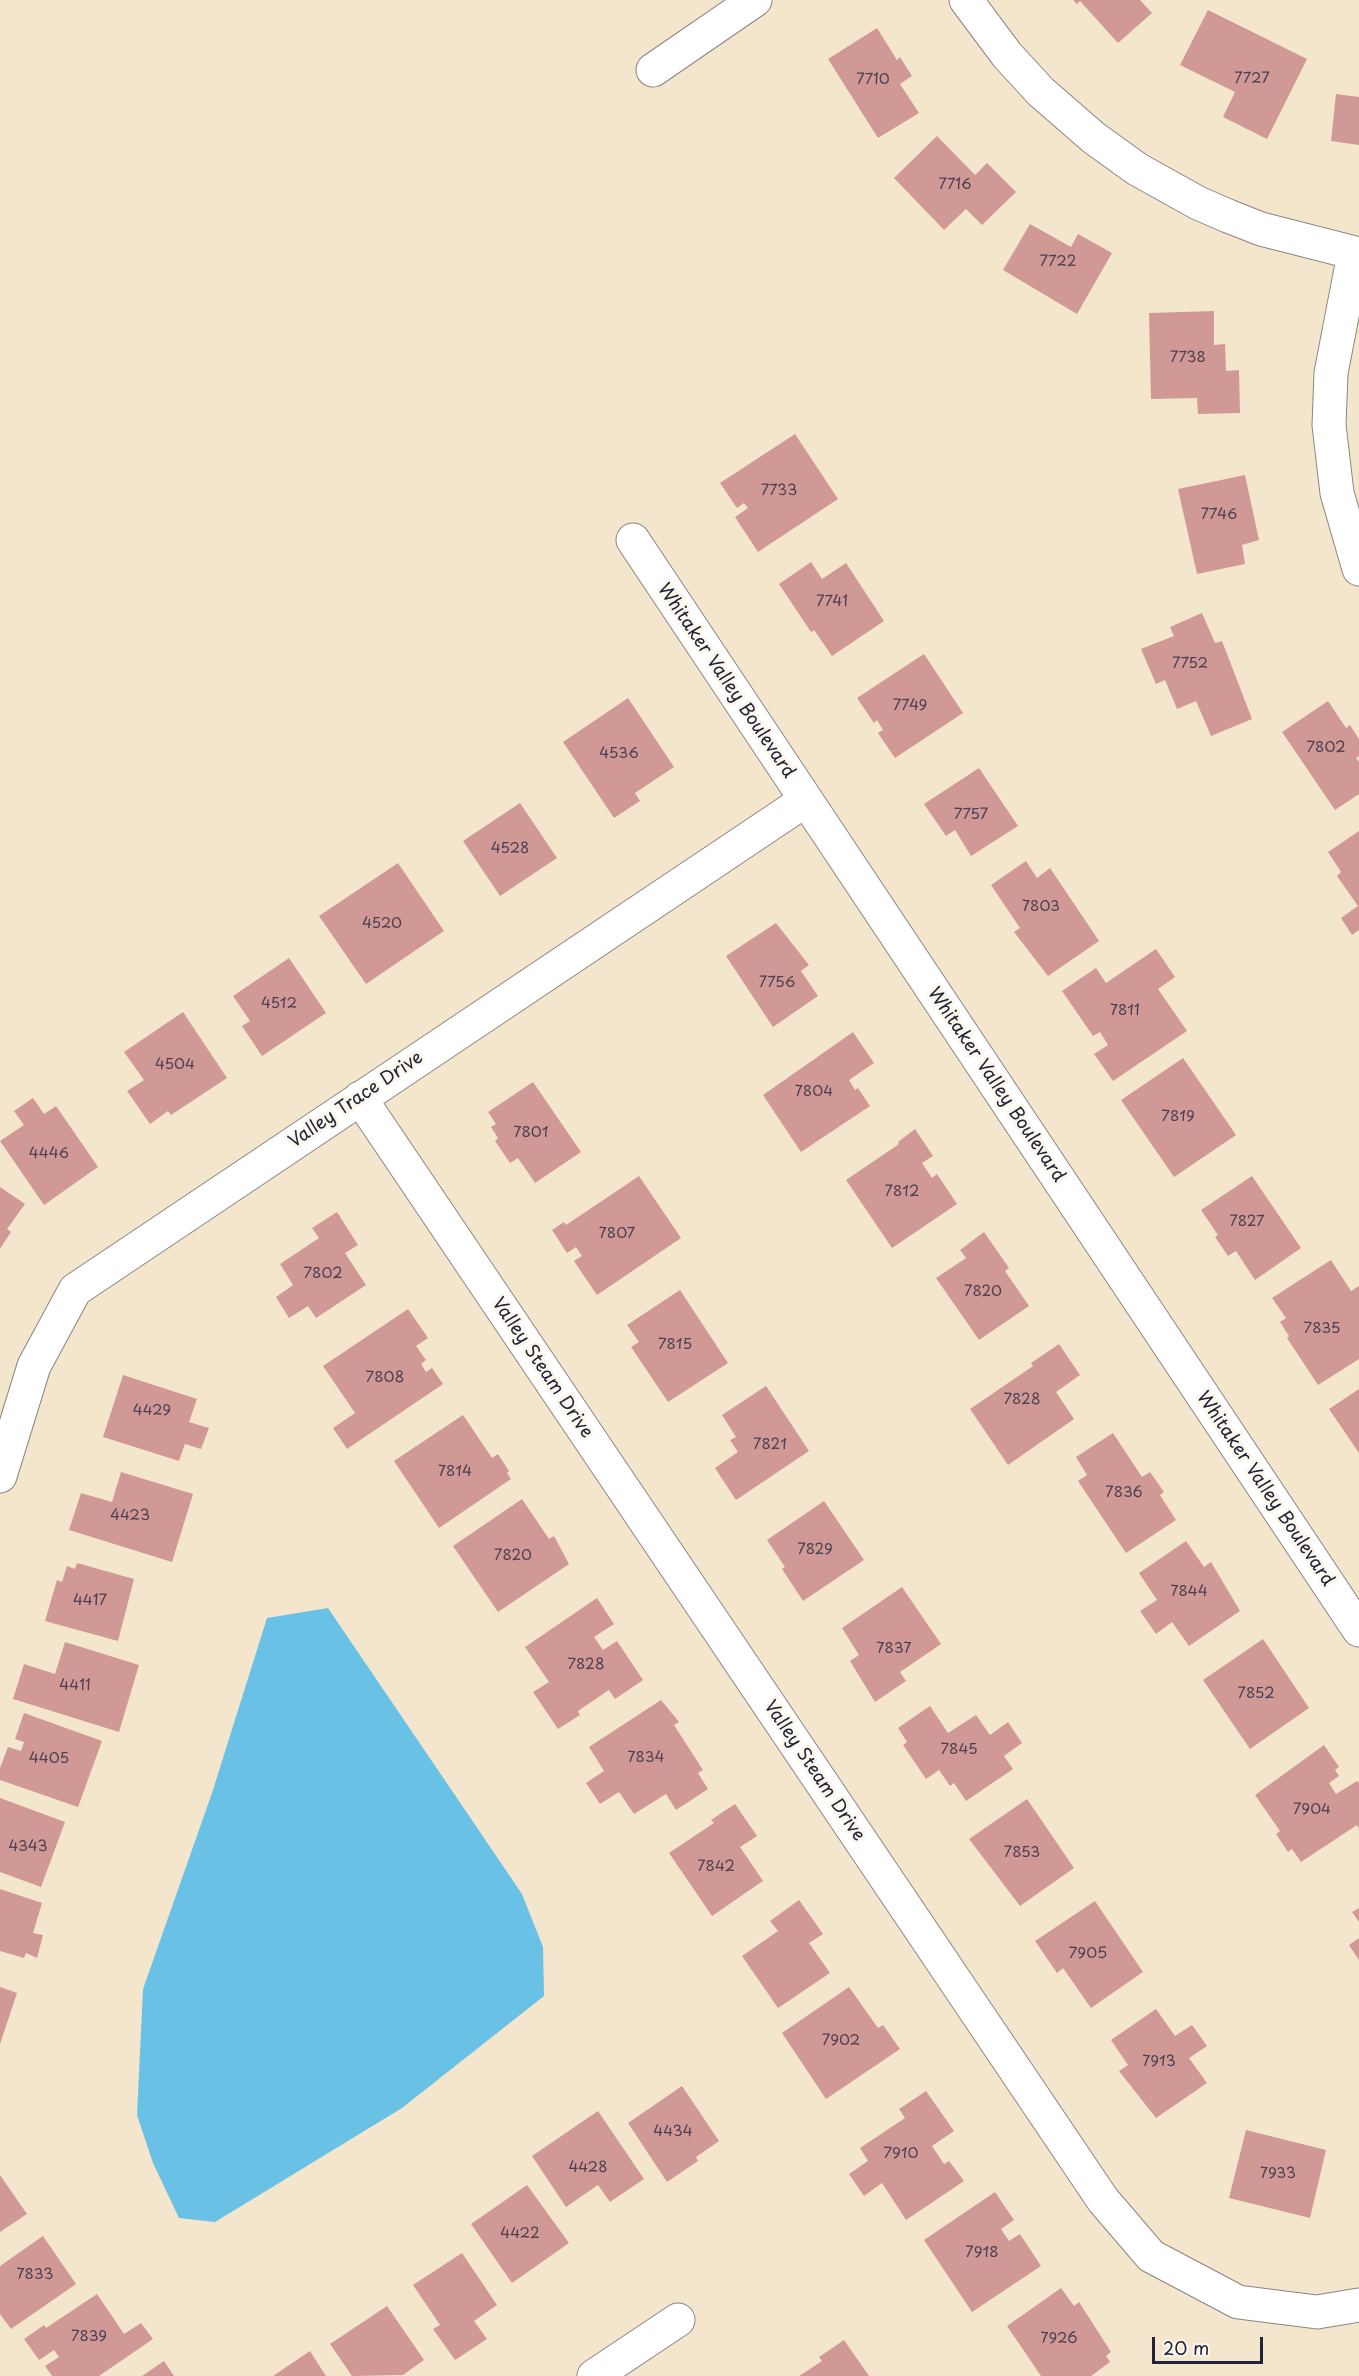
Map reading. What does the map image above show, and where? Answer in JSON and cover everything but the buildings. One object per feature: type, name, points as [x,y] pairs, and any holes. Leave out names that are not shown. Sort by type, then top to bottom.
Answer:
[{"type":"street","points":[[653,70],[755,0]]},
{"type":"street","points":[[966,0],[1007,55],[1041,92],[1094,138],[1137,169],[1198,203],[1261,229],[1357,254],[1331,373],[1329,424],[1337,493],[1359,569]]},
{"type":"street","name":"Whitaker Valley Boulevard","points":[[633,540],[1359,1630]]},
{"type":"street","name":"Valley Trace Drive","points":[[0,1476],[34,1366],[75,1290],[806,800]]},
{"type":"street","name":"Valley Steam Drive","points":[[360,1098],[1103,2200],[1151,2256],[1238,2302],[1317,2312],[1359,2305]]},
{"type":"street","points":[[594,2376],[678,2320]]},
{"type":"water","points":[[328,1608],[522,1894],[543,1947],[544,1996],[402,2108],[215,2222],[179,2218],[153,2163],[137,2115],[143,1989],[212,1793],[267,1618]]}]
